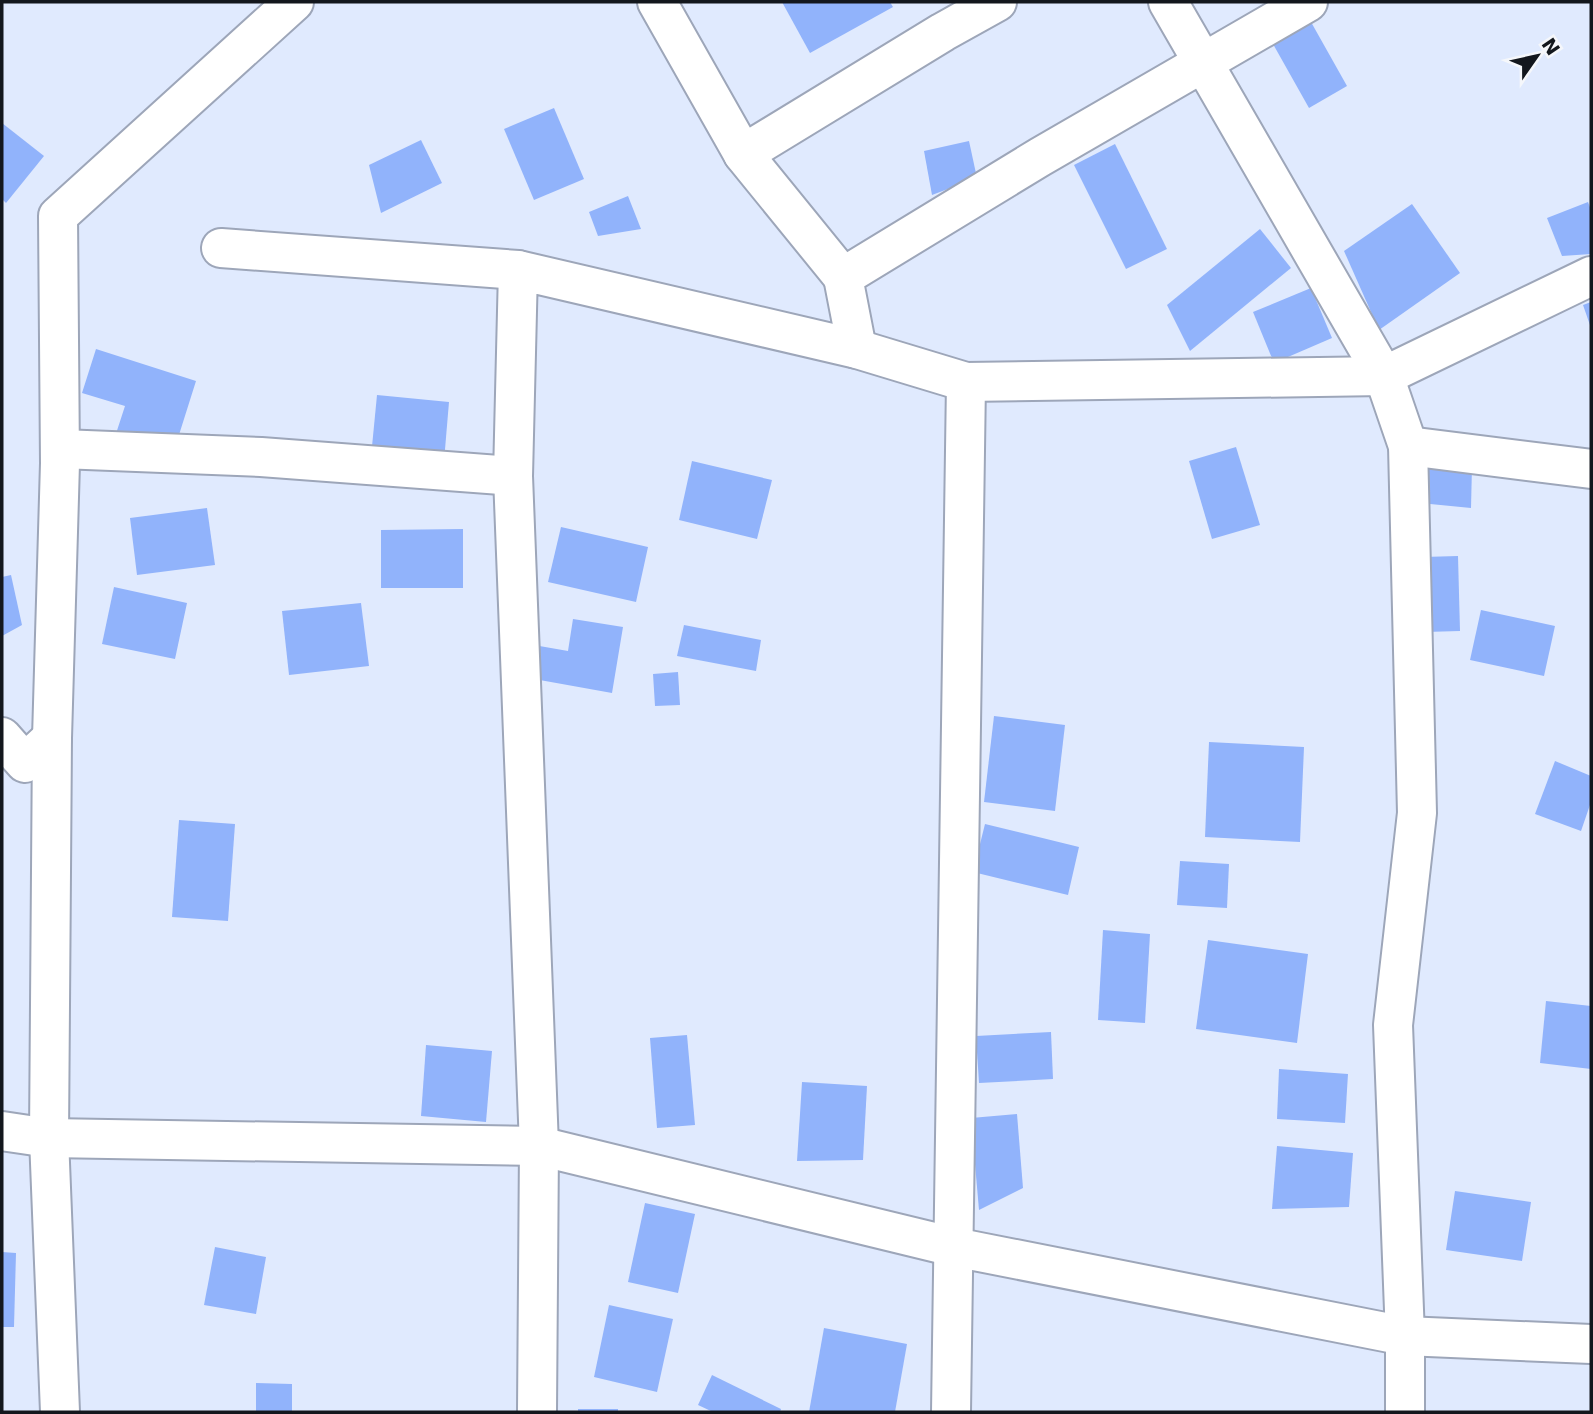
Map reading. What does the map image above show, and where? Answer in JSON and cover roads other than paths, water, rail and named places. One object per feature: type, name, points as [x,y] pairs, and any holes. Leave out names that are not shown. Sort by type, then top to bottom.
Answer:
[{"type":"street","points":[[60,1412],[49,1138],[52,738],[61,449],[58,216],[294,2]]},
{"type":"street","points":[[657,2],[743,154],[843,277],[857,349]]},
{"type":"street","points":[[743,154],[996,2]]},
{"type":"street","points":[[1168,2],[1384,376],[1408,446],[1417,813],[1393,1025],[1405,1336],[1405,1412]]},
{"type":"street","points":[[843,277],[1040,157],[1308,2]]},
{"type":"street","points":[[221,248],[519,270],[857,349],[966,382],[1384,376],[1591,276]]},
{"type":"street","points":[[519,270],[513,476],[539,1146],[537,1412]]},
{"type":"street","points":[[951,1412],[966,382]]},
{"type":"street","points":[[1408,446],[1591,469]]},
{"type":"street","points":[[61,449],[261,457],[513,476]]},
{"type":"street","points":[[2,737],[25,763],[52,738]]},
{"type":"street","points":[[2,1131],[49,1138],[539,1146],[954,1247],[1405,1336],[1591,1344]]}]
